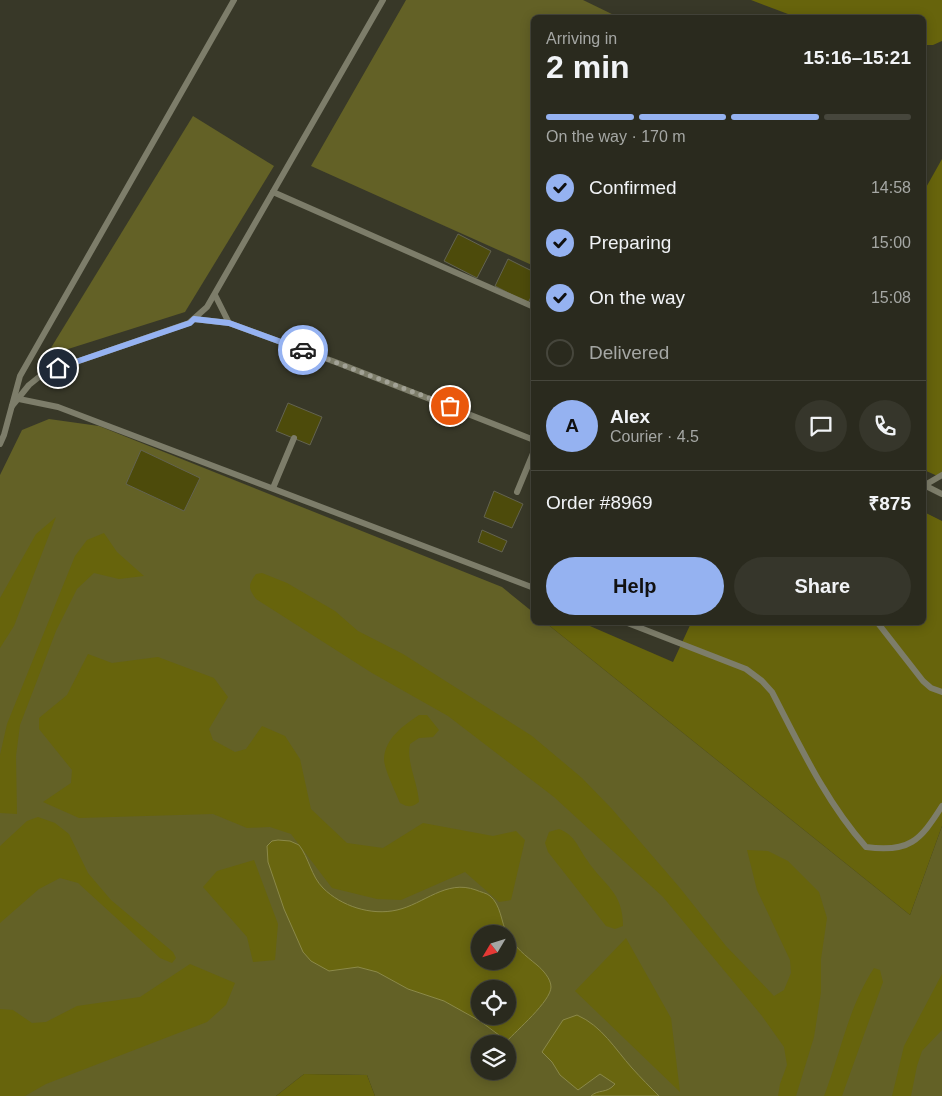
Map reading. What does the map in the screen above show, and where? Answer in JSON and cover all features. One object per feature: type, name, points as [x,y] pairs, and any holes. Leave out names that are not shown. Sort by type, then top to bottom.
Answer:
[{"type":"lane","points":[[0,444],[20,376],[234,0]]},
{"type":"lane","points":[[12,406],[29,385],[44,373],[190,323],[208,308],[383,0]]},
{"type":"lane","points":[[273,192],[531,306]]},
{"type":"lane","points":[[215,295],[229,323]]},
{"type":"lane","points":[[194,319],[229,323],[338,363],[531,439]]},
{"type":"lane","points":[[18,399],[58,407],[531,587]]},
{"type":"lane","points":[[273,488],[294,438]]},
{"type":"lane","points":[[517,492],[531,458]]},
{"type":"lane","points":[[926,484],[942,475]]},
{"type":"lane","points":[[926,486],[942,494]]},
{"type":"lane","points":[[632,625],[746,669],[762,681],[772,692],[817,778],[849,828],[866,847],[888,850],[910,844],[927,830],[942,806]]},
{"type":"lane","points":[[879,625],[923,681],[931,688],[942,692]]},
{"type":"shaded area","points":[[406,0],[583,0],[614,15],[531,15],[531,265],[311,166]]},
{"type":"shaded area","points":[[751,0],[942,0],[942,41],[933,45],[926,45],[926,15],[791,15]]},
{"type":"shaded area","points":[[193,116],[274,166],[185,312],[46,356]]},
{"type":"shaded area","points":[[942,159],[942,478],[926,471],[926,187]]},
{"type":"shaded area","points":[[49,419],[99,426],[502,587],[531,611],[531,625],[548,625],[910,915],[942,826],[942,1096],[375,1096],[367,1075],[304,1074],[276,1096],[0,1096],[0,475],[22,430]]},
{"type":"shaded area","points":[[926,513],[942,521],[942,826],[910,915],[548,625],[588,625],[673,662],[690,625],[926,625]]},
{"type":"shaded area","points":[[56,517],[14,626],[0,648],[0,598],[36,534]]},
{"type":"shaded area","points":[[104,533],[117,552],[144,576],[119,579],[94,573],[77,589],[56,631],[20,725],[16,756],[17,814],[0,813],[0,755],[7,724],[75,556],[87,540]]},
{"type":"shaded area","points":[[262,573],[287,583],[335,611],[358,631],[403,654],[532,736],[582,778],[612,809],[680,888],[726,946],[774,996],[784,990],[791,973],[790,960],[757,890],[747,850],[768,851],[788,861],[819,892],[827,918],[821,959],[821,992],[814,1037],[796,1096],[778,1096],[787,1065],[784,1047],[762,1016],[663,897],[554,797],[448,716],[372,673],[256,599],[250,589],[250,584],[256,574]]},
{"type":"shaded area","points":[[88,654],[112,663],[158,657],[214,678],[228,697],[209,729],[213,740],[235,752],[246,749],[262,726],[285,736],[300,759],[311,809],[347,843],[383,848],[423,823],[493,836],[516,831],[525,840],[511,900],[499,902],[465,872],[401,900],[377,899],[332,888],[291,834],[270,827],[247,828],[213,814],[79,818],[43,802],[71,783],[72,770],[39,729],[39,718],[67,695]]},
{"type":"shaded area","points":[[419,715],[427,715],[439,730],[433,737],[419,738],[410,744],[411,765],[419,802],[412,806],[407,806],[400,803],[388,775],[384,759],[385,751],[396,733]]},
{"type":"shaded area","points":[[38,817],[55,823],[69,834],[88,873],[111,900],[173,952],[176,958],[172,963],[160,958],[78,883],[60,878],[39,889],[0,923],[0,846],[27,821]]},
{"type":"shaded area","points":[[559,829],[573,838],[593,869],[616,897],[620,905],[623,926],[615,929],[606,926],[548,852],[545,843],[549,832]]},
{"type":"shaded area","points":[[278,840],[290,841],[299,845],[323,888],[338,900],[357,908],[377,912],[397,910],[445,890],[455,888],[465,887],[487,894],[494,900],[499,909],[504,925],[471,925],[471,970],[516,970],[516,946],[546,975],[551,984],[549,993],[539,1008],[513,1035],[499,1035],[485,1025],[516,1025],[516,980],[471,980],[471,1016],[444,1001],[408,989],[377,972],[358,967],[329,971],[311,961],[303,952],[284,909],[268,862],[267,846],[272,841]]},
{"type":"shaded area","points":[[254,860],[278,924],[275,960],[253,962],[247,937],[203,887],[217,871]]},
{"type":"shaded area","points":[[626,938],[671,1018],[680,1092],[575,991]]},
{"type":"shaded area","points":[[190,964],[235,983],[226,1005],[207,1022],[46,1084],[25,1096],[0,1096],[0,1009],[13,1010],[32,1023],[46,1022],[77,1006],[140,997]]},
{"type":"shaded area","points":[[874,968],[880,970],[883,982],[842,1096],[824,1096],[851,1014]]},
{"type":"shaded area","points":[[942,974],[942,1030],[922,1051],[911,1096],[892,1096],[904,1046]]},
{"type":"shaded area","points":[[577,1015],[594,1025],[608,1038],[632,1068],[659,1096],[591,1096],[609,1089],[615,1084],[600,1074],[578,1090],[560,1075],[552,1062],[542,1052],[563,1020]]},
{"type":"shaded area","points":[[304,1074],[367,1075],[375,1096],[276,1096]]},
{"type":"building","points":[[458,234],[491,251],[477,278],[444,261]]},
{"type":"building","points":[[508,259],[531,270],[531,297],[528,303],[495,286]]},
{"type":"building","points":[[288,403],[322,417],[310,445],[276,431]]},
{"type":"building","points":[[141,450],[200,478],[184,511],[126,484]]},
{"type":"building","points":[[494,491],[523,504],[512,528],[484,517]]},
{"type":"building","points":[[482,530],[507,541],[502,552],[478,542]]},
{"type":"way so far","points":[[303,350],[450,406]]},
{"type":"route","points":[[58,368],[190,323],[194,319],[229,323],[303,350]]}]
